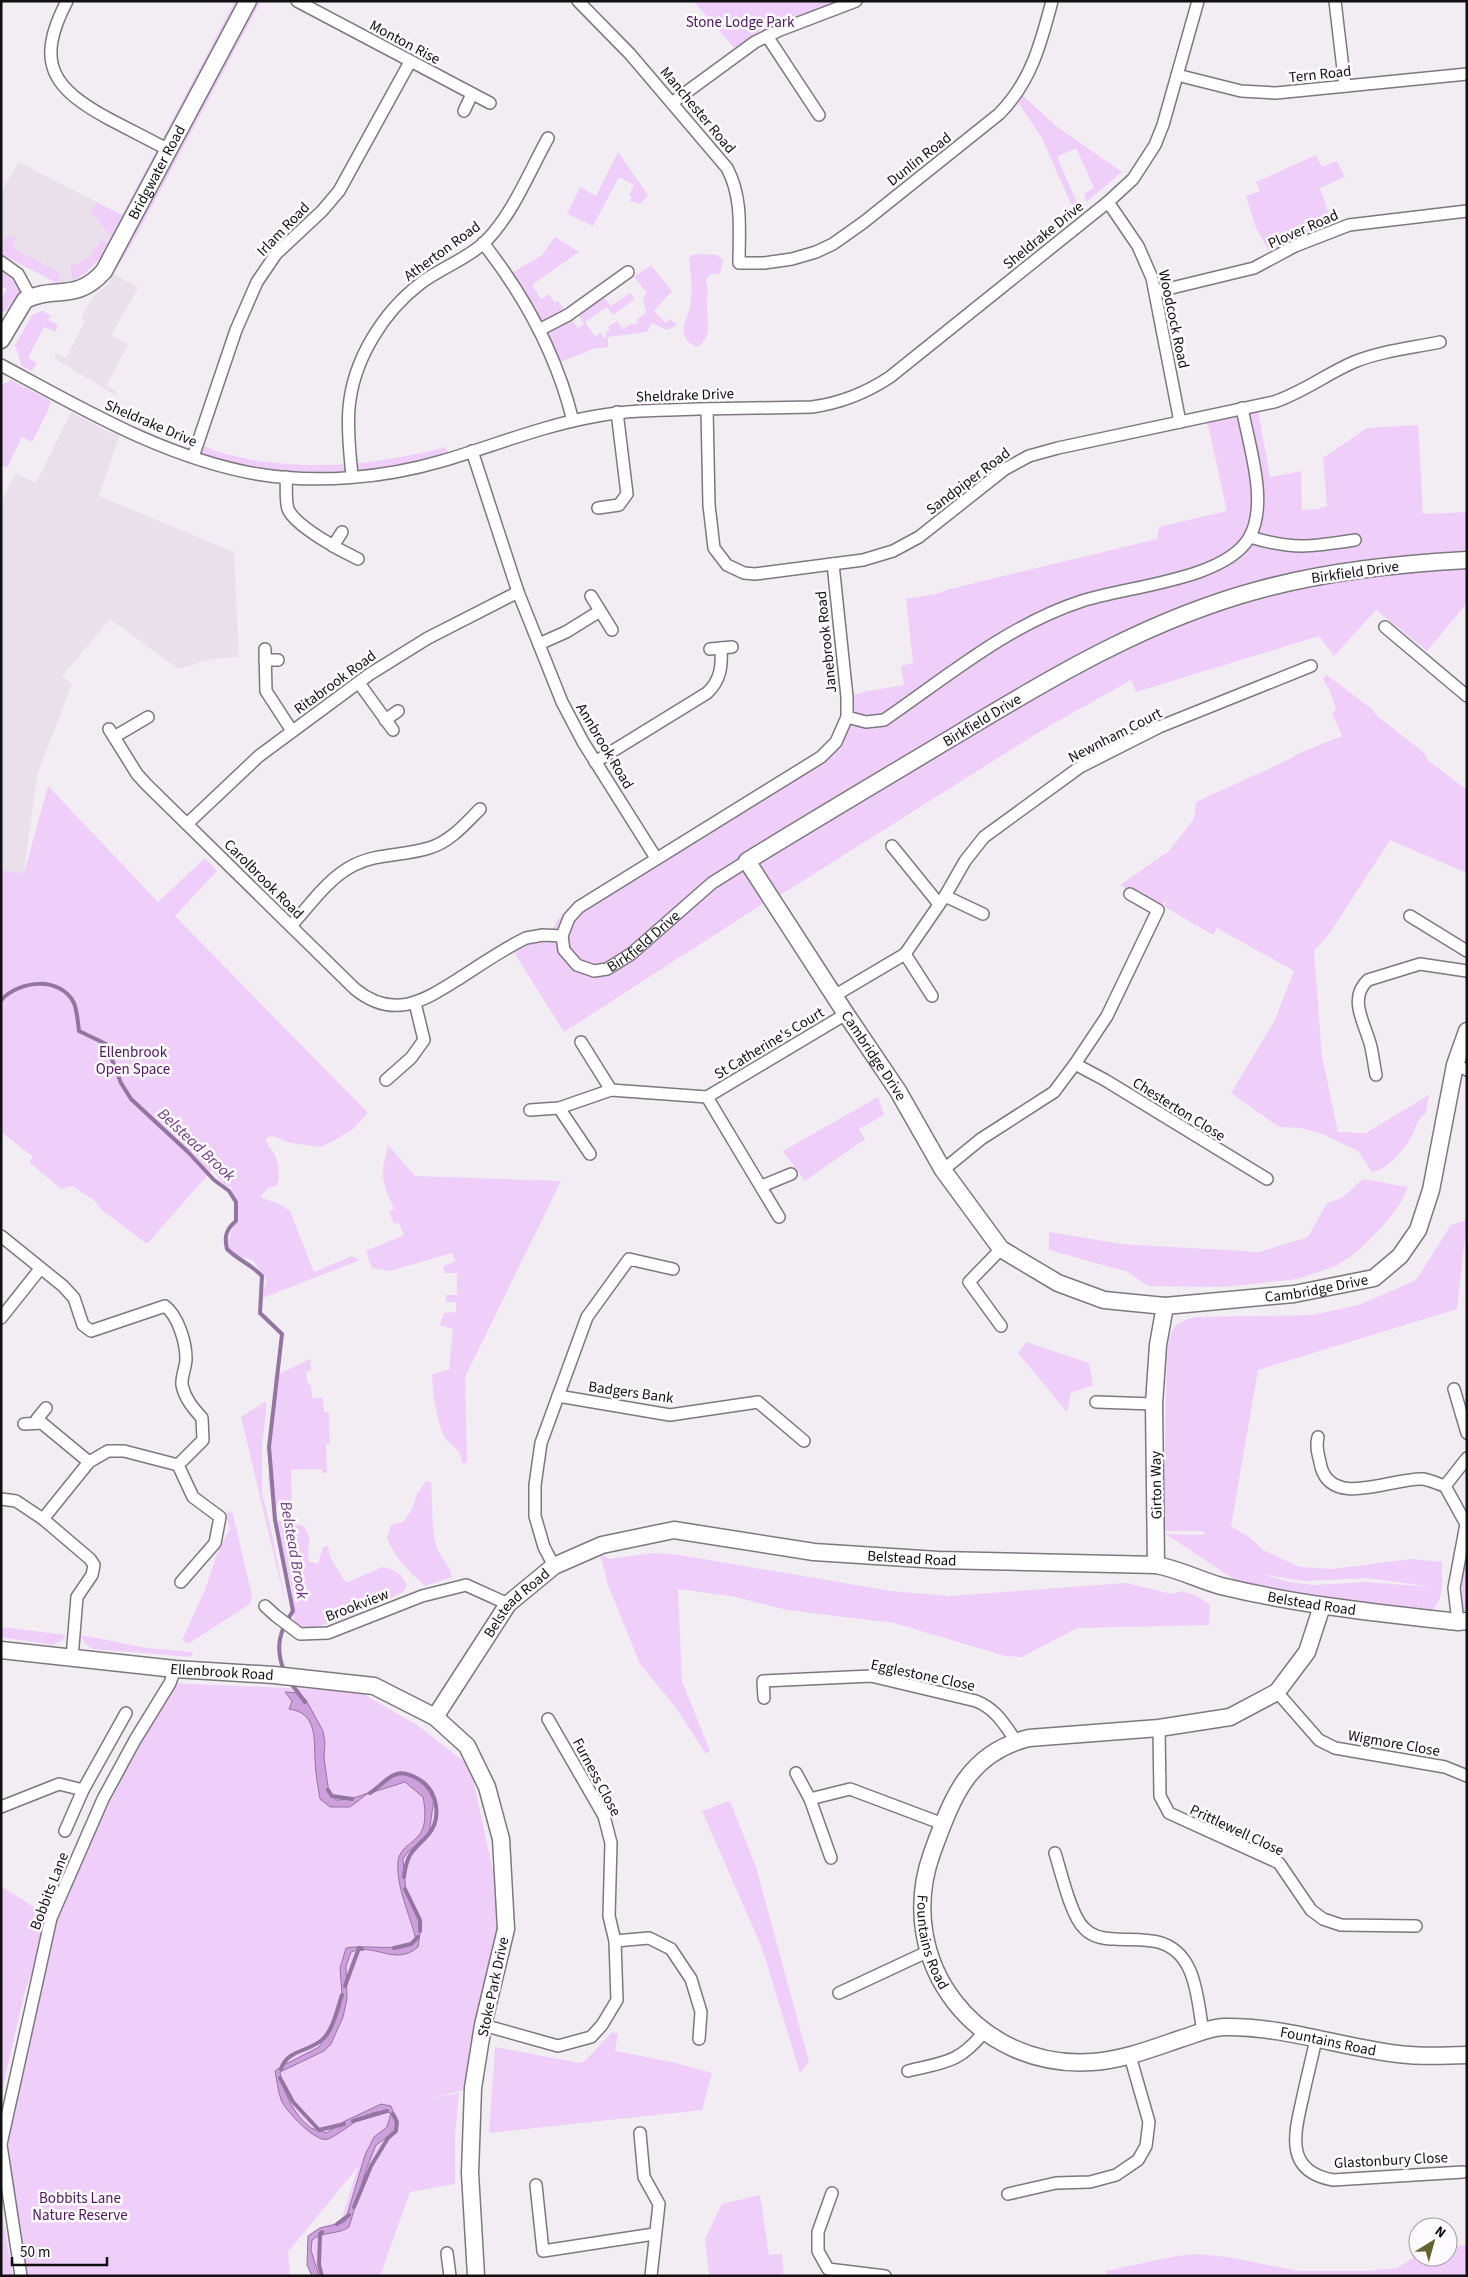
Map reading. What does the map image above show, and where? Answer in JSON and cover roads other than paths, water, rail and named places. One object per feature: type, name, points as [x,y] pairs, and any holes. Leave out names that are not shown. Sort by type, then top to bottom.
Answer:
[{"type":"street","points":[[67,1],[56,24],[51,50],[53,67],[60,82],[79,102],[169,150]]},
{"type":"street","name":"Bridgwater Road","points":[[31,298],[76,290],[98,278],[111,260],[248,1]]},
{"type":"street","name":"Monton Rise","points":[[297,1],[490,103]]},
{"type":"street","name":"Manchester Road","points":[[578,1],[603,24],[673,102],[718,156],[732,177],[740,210],[738,263]]},
{"type":"street","points":[[673,102],[746,48],[767,36],[856,1]]},
{"type":"street","name":"Dunlin Road","points":[[738,263],[764,263],[808,256],[834,244],[990,122],[1014,98],[1028,75],[1038,54],[1052,1]]},
{"type":"street","name":"Sheldrake Drive","points":[[1,365],[110,423],[166,449],[230,468],[286,477],[352,476],[411,469],[573,420],[617,412],[812,407],[863,394],[890,377],[1108,202],[1133,179],[1151,154],[1163,125],[1198,1]]},
{"type":"street","points":[[1335,1],[1345,86]]},
{"type":"street","points":[[767,36],[819,115]]},
{"type":"street","name":"Irlam Road","points":[[193,458],[236,330],[257,282],[276,254],[322,211],[339,191],[410,62]]},
{"type":"street","name":"Tern Road","points":[[1177,75],[1222,87],[1259,93],[1467,74]]},
{"type":"street","points":[[464,110],[472,94]]},
{"type":"street","name":"Atherton Road","points":[[352,476],[348,430],[350,398],[358,371],[372,341],[394,309],[414,289],[483,243],[508,212],[548,138]]},
{"type":"street","name":"Woodcock Road","points":[[1108,202],[1138,246],[1148,265],[1180,422]]},
{"type":"street","name":"Plover Road","points":[[1155,292],[1254,268],[1295,246],[1349,224],[1467,211]]},
{"type":"street","points":[[483,243],[518,294],[539,330],[558,375],[573,420]]},
{"type":"street","points":[[1,262],[18,274],[31,298],[21,305],[1,340]]},
{"type":"street","points":[[539,330],[568,315],[628,272]]},
{"type":"street","name":"Sandpiper Road","points":[[707,409],[712,540],[718,556],[735,570],[750,574],[874,558],[901,547],[918,537],[1005,470],[1030,456],[1291,396],[1362,359],[1440,342]]},
{"type":"street","points":[[386,1080],[411,1058],[424,1040],[415,1003],[429,997],[526,938],[543,935],[562,936],[569,918],[579,907],[821,757],[836,742],[846,717],[872,723],[884,720],[982,651],[1021,627],[1060,609],[1092,598],[1209,570],[1234,556],[1250,537],[1257,515],[1258,496],[1242,408]]},
{"type":"street","points":[[598,508],[619,505],[627,494],[617,412]]},
{"type":"street","name":"Annbrook Road","points":[[472,452],[518,592],[562,702],[596,762],[656,858]]},
{"type":"street","points":[[286,477],[287,501],[290,513],[332,546],[358,559]]},
{"type":"street","points":[[332,546],[342,532]]},
{"type":"street","name":"Birkfield Drive","points":[[1250,537],[1278,545],[1299,547],[1355,540]]},
{"type":"street","name":"Birkfield Drive","points":[[562,936],[564,950],[577,965],[594,971],[607,969],[630,954],[712,883],[1040,684],[1095,654],[1147,629],[1247,594],[1297,580],[1378,567],[1467,560]]},
{"type":"street","name":"Janebrook Road","points":[[833,564],[847,697],[846,717]]},
{"type":"street","name":"Ritabrook Road","points":[[187,824],[248,764],[359,683],[421,642],[518,592]]},
{"type":"street","points":[[591,596],[612,630]]},
{"type":"street","points":[[539,644],[566,632],[600,611]]},
{"type":"street","points":[[1385,627],[1467,696]]},
{"type":"street","points":[[596,762],[707,693],[716,683],[720,673],[721,648]]},
{"type":"street","points":[[278,660],[265,655],[266,691],[292,731]]},
{"type":"street","name":"Newnham Court","points":[[834,996],[905,954],[942,900],[965,861],[984,837],[1080,767],[1159,727],[1310,666]]},
{"type":"street","points":[[359,683],[393,730]]},
{"type":"street","points":[[385,720],[398,711]]},
{"type":"street","name":"Carolbrook Road","points":[[148,717],[112,733],[141,779],[365,996],[387,1005],[399,1006],[415,1003]]},
{"type":"street","points":[[291,926],[343,871],[376,857],[436,846],[455,833],[480,808]]},
{"type":"street","points":[[892,846],[942,900],[983,914]]},
{"type":"street","name":"Cambridge Drive","points":[[747,861],[898,1091],[943,1170],[1001,1250],[1058,1283],[1104,1300],[1165,1306],[1294,1294],[1374,1278],[1400,1256],[1418,1230],[1431,1190],[1461,1068],[1467,1031]]},
{"type":"street","points":[[943,1170],[981,1139],[1054,1092],[1075,1064],[1107,1016],[1158,910],[1130,894]]},
{"type":"street","points":[[1410,916],[1467,951]]},
{"type":"street","points":[[905,954],[932,996]]},
{"type":"street","points":[[1376,1074],[1372,1047],[1359,1012],[1358,997],[1362,986],[1368,980],[1420,964],[1467,971]]},
{"type":"street","name":"St Catherine's Court","points":[[530,1110],[559,1108],[611,1090],[707,1097],[846,1014]]},
{"type":"street","points":[[581,1042],[611,1090]]},
{"type":"street","name":"Chesterton Close","points":[[1075,1064],[1267,1179]]},
{"type":"street","name":"St Catherine's Court","points":[[707,1097],[779,1216]]},
{"type":"street","points":[[559,1108],[590,1154]]},
{"type":"street","points":[[762,1186],[791,1174]]},
{"type":"street","points":[[1,1236],[63,1286],[74,1298],[82,1325],[91,1331],[165,1306],[172,1312],[183,1340],[186,1358],[182,1384],[189,1404],[202,1418],[203,1433],[203,1440],[178,1465]]},
{"type":"street","points":[[1001,1250],[969,1282],[1001,1326]]},
{"type":"street","points":[[554,1566],[544,1547],[535,1516],[535,1485],[541,1443],[587,1317],[629,1259],[672,1269]]},
{"type":"street","points":[[1,1318],[40,1269]]},
{"type":"street","name":"Girton Way","points":[[1156,1565],[1154,1404],[1158,1345],[1165,1306]]},
{"type":"street","points":[[1454,1389],[1467,1432]]},
{"type":"street","name":"Badgers Bank","points":[[558,1396],[670,1415],[758,1402],[804,1440]]},
{"type":"street","points":[[1096,1402],[1154,1404]]},
{"type":"street","points":[[46,1408],[37,1418],[89,1462]]},
{"type":"street","points":[[24,1424],[42,1423]]},
{"type":"street","points":[[1318,1437],[1316,1446],[1323,1474],[1337,1486],[1350,1490],[1423,1479],[1445,1486],[1466,1524],[1454,1588],[1462,1621]]},
{"type":"street","points":[[43,1519],[89,1462],[108,1452],[124,1451],[178,1465],[194,1497],[220,1516],[215,1543],[181,1582]]},
{"type":"street","points":[[1445,1486],[1467,1458]]},
{"type":"street","points":[[1,1499],[16,1501],[43,1519],[90,1559],[94,1565],[92,1575],[77,1597],[72,1658]]},
{"type":"street","name":"Belstead Road","points":[[435,1717],[508,1604],[554,1566],[602,1545],[674,1530],[814,1552],[938,1560],[1156,1565],[1175,1568],[1219,1585],[1322,1606],[1462,1621]]},
{"type":"street","name":"Brookview","points":[[265,1606],[300,1634],[328,1633],[422,1596],[466,1586],[508,1604]]},
{"type":"street","name":"Fountains Road","points":[[1322,1606],[1307,1652],[1278,1692],[1230,1717],[1159,1728],[1029,1738],[1016,1741],[993,1753],[974,1767],[957,1792],[942,1824],[926,1870],[922,1912],[928,1951],[941,1982],[950,1996],[984,2032],[1014,2049],[1056,2061],[1093,2062],[1130,2056],[1221,2026],[1268,2028],[1399,2054],[1467,2056]]},
{"type":"street","name":"Ellenbrook Road","points":[[1,1650],[175,1669],[274,1675],[374,1686],[435,1717]]},
{"type":"street","name":"Bobbits Lane","points":[[21,2276],[1,2144],[51,1918],[103,1799],[135,1740],[170,1683],[175,1669]]},
{"type":"street","name":"Egglestone Close","points":[[764,1698],[763,1681],[871,1676],[976,1701],[989,1706],[998,1715],[1016,1741]]},
{"type":"street","name":"Wigmore Close","points":[[1278,1692],[1319,1740],[1335,1748],[1445,1767],[1467,1776]]},
{"type":"street","points":[[65,1831],[83,1790],[126,1713]]},
{"type":"street","name":"Stoke Park Drive","points":[[435,1717],[467,1746],[487,1786],[501,1839],[506,1929],[484,2025],[474,2088],[470,2133],[470,2173],[476,2276]]},
{"type":"street","name":"Furness Close","points":[[484,2025],[558,2046],[591,2036],[602,2025],[617,2000],[615,1941],[609,1916],[611,1843],[604,1816],[548,1719]]},
{"type":"street","name":"Prittlewell Close","points":[[1159,1728],[1160,1796],[1169,1814],[1279,1863],[1311,1910],[1332,1923],[1341,1925],[1416,1926]]},
{"type":"street","points":[[796,1773],[810,1799],[832,1858]]},
{"type":"street","points":[[1,1808],[59,1784],[83,1790]]},
{"type":"street","points":[[810,1799],[850,1790],[942,1824]]},
{"type":"street","points":[[1055,1853],[1076,1917],[1088,1932],[1105,1939],[1156,1941],[1170,1947],[1182,1958],[1193,1978],[1203,2032]]},
{"type":"street","points":[[615,1941],[649,1938],[671,1949],[691,1979],[701,2012],[699,2039]]},
{"type":"street","points":[[839,1993],[928,1951]]},
{"type":"street","points":[[908,2072],[954,2060],[972,2047],[984,2032]]},
{"type":"street","name":"Glastonbury Close","points":[[1316,2039],[1294,2134],[1296,2150],[1308,2169],[1320,2176],[1334,2180],[1463,2172]]},
{"type":"street","points":[[1008,2194],[1056,2183],[1090,2182],[1116,2176],[1138,2160],[1146,2146],[1149,2130],[1130,2056]]},
{"type":"street","points":[[640,2133],[644,2177],[660,2204],[654,2234],[650,2276]]},
{"type":"street","points":[[536,2185],[543,2251],[654,2234]]},
{"type":"street","points":[[832,2193],[818,2232],[818,2251],[828,2269],[885,2276]]},
{"type":"street","points":[[447,2253],[450,2276]]},
{"type":"waterway","name":"Belstead Brook","points":[[1,1000],[18,988],[39,984],[59,988],[68,994],[75,1006],[79,1031],[106,1044],[121,1083],[131,1099],[188,1152],[214,1180],[229,1191],[236,1202],[236,1221],[230,1227],[227,1234],[227,1249],[262,1276],[260,1313],[282,1334],[269,1447],[275,1520],[293,1611],[284,1626],[280,1640],[281,1663],[284,1671]]},
{"type":"waterway","name":"Belstead Brook","points":[[290,1682],[305,1702]]},
{"type":"waterway","name":"Belstead Brook","points":[[370,1793],[392,1776],[404,1773],[420,1780],[431,1791],[434,1798],[436,1814],[432,1829],[410,1855],[404,1877]]},
{"type":"waterway","name":"Belstead Brook","points":[[328,1790],[332,1796],[352,1799]]},
{"type":"waterway","name":"Belstead Brook","points":[[405,1889],[420,1920],[420,1931]]},
{"type":"waterway","name":"Belstead Brook","points":[[394,1948],[411,1944],[418,1937]]},
{"type":"waterway","name":"Belstead Brook","points":[[345,1986],[359,1948],[362,1949]]},
{"type":"waterway","name":"Belstead Brook","points":[[281,2069],[288,2058],[319,2043],[324,2038],[333,2023],[342,1995]]},
{"type":"waterway","name":"Belstead Brook","points":[[280,2078],[293,2102],[319,2130],[344,2124]]},
{"type":"waterway","name":"Belstead Brook","points":[[353,2121],[387,2111]]},
{"type":"waterway","name":"Belstead Brook","points":[[354,2207],[371,2166],[388,2138],[396,2131],[397,2122],[393,2114]]},
{"type":"waterway","name":"Belstead Brook","points":[[337,2224],[349,2215]]},
{"type":"waterway","name":"Belstead Brook","points":[[322,2232],[320,2234],[319,2265],[322,2276]]},
{"type":"park label","name":"Stone Lodge Park","points":[[740,22]]},
{"type":"park label","name":"Ellenbrook Open Space","points":[[133,1060]]},
{"type":"park label","name":"Bobbits Lane Nature Reserve","points":[[80,2206]]}]
